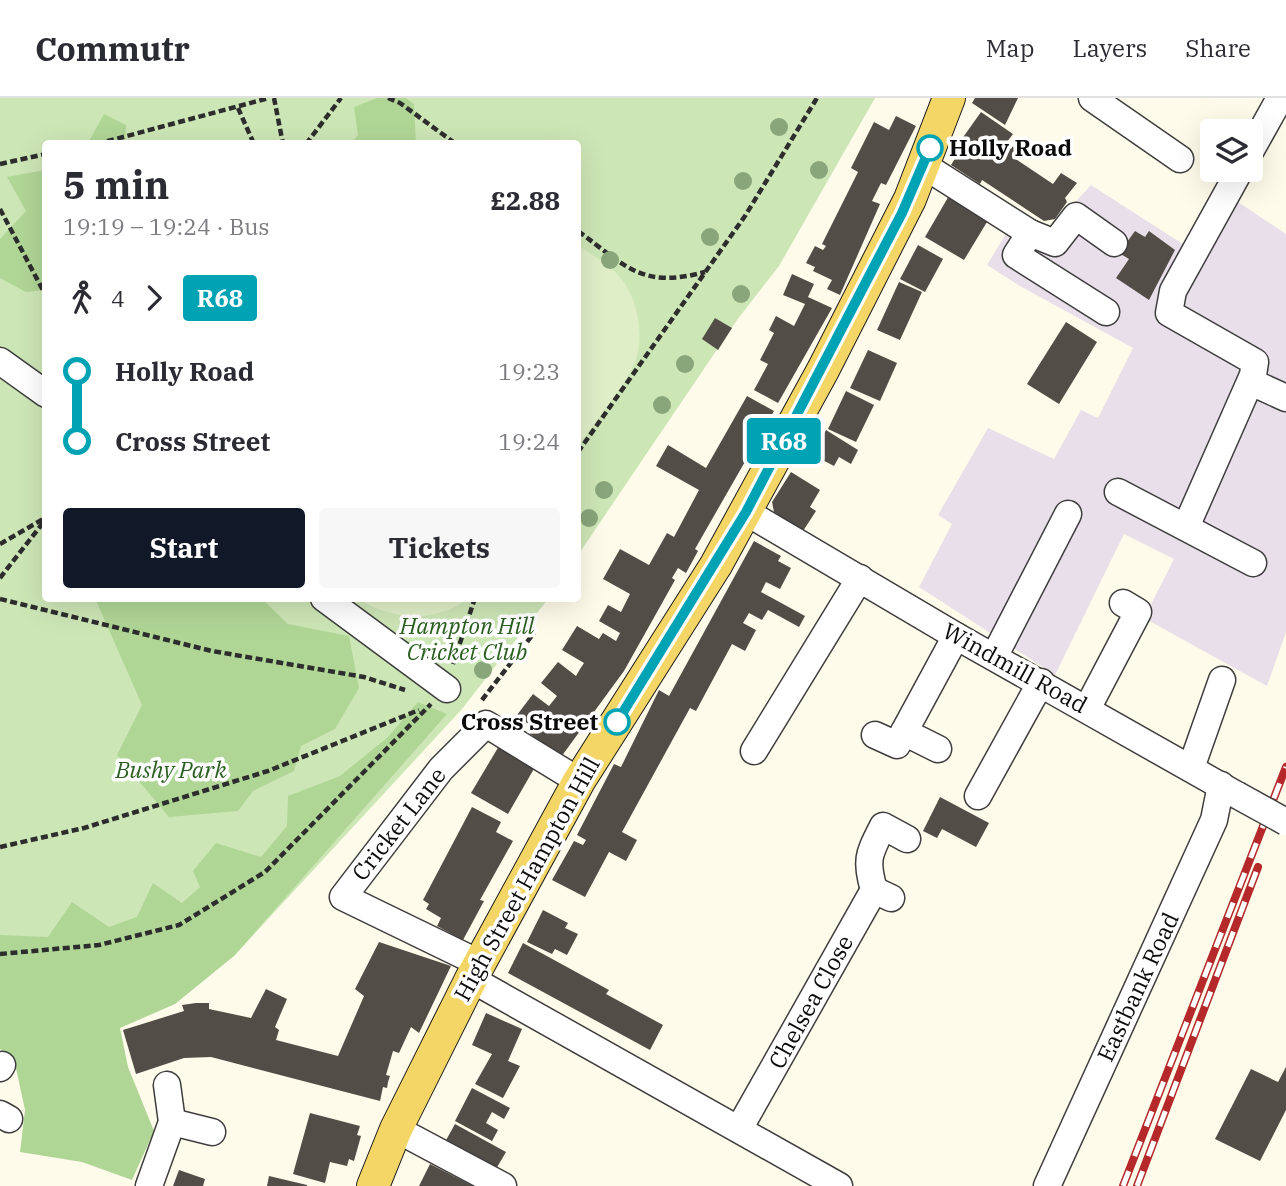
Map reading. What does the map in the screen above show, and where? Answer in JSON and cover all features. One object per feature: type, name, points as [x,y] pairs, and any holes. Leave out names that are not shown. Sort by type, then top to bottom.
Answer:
[{"type":"main road","name":"High Street Hampton Hill","points":[[373,1186],[396,1129],[475,971],[579,781],[746,512],[823,370],[910,199],[949,98]]},
{"type":"street","points":[[1092,98],[1180,159]]},
{"type":"street","points":[[1263,128],[1280,98]]},
{"type":"street","points":[[923,165],[1030,233],[1055,243],[1076,216],[1114,243]]},
{"type":"street","points":[[1186,527],[1251,382],[1255,362],[1169,313],[1173,291],[1233,182]]},
{"type":"street","points":[[1030,233],[1016,255],[1106,312]]},
{"type":"street","points":[[0,361],[42,391]]},
{"type":"street","points":[[1251,382],[1286,398]]},
{"type":"street","points":[[1118,492],[1253,563]]},
{"type":"street","name":"Windmill Road","points":[[746,512],[956,636],[1286,822]]},
{"type":"street","points":[[994,657],[1068,514]]},
{"type":"street","points":[[754,751],[860,578]]},
{"type":"street","points":[[329,602],[436,695]]},
{"type":"street","points":[[1087,709],[1138,612],[1123,603]]},
{"type":"street","points":[[875,735],[897,746],[956,636]]},
{"type":"street","points":[[1191,768],[1222,680]]},
{"type":"street","points":[[978,796],[1041,682]]},
{"type":"street","name":"Cricket Lane","points":[[475,971],[343,897],[440,769],[486,724],[579,781]]},
{"type":"street","points":[[904,732],[938,749]]},
{"type":"street","name":"Eastbank Road","points":[[1047,1186],[1229,790]]},
{"type":"street","name":"Chelsea Close","points":[[739,1129],[883,894],[868,867],[868,855],[883,826],[907,839]]},
{"type":"street","points":[[475,971],[839,1186]]},
{"type":"street","points":[[149,1186],[172,1122],[167,1085]]},
{"type":"street","points":[[172,1122],[212,1132]]},
{"type":"street","points":[[396,1129],[503,1186]]},
{"type":"path","points":[[113,140],[272,98],[283,140]]},
{"type":"path","points":[[309,140],[341,98]]},
{"type":"path","points":[[388,98],[400,103],[451,140]]},
{"type":"path","points":[[581,448],[745,216],[817,98]]},
{"type":"path","points":[[238,108],[252,140]]},
{"type":"path","points":[[0,164],[42,155]]},
{"type":"path","points":[[0,209],[42,288]]},
{"type":"path","points":[[581,233],[618,261],[651,279],[675,280],[705,272]]},
{"type":"path","points":[[0,544],[42,520]]},
{"type":"path","points":[[0,579],[42,523]]},
{"type":"path","points":[[0,599],[212,651],[364,677],[412,692]]},
{"type":"path","points":[[0,954],[99,944],[179,925],[265,872],[436,695],[473,602]]},
{"type":"path","points":[[479,705],[534,633]]},
{"type":"path","points":[[0,847],[84,828],[268,771],[423,709]]},
{"type":"shaded area","points":[[1091,185],[1206,259],[1238,202],[1286,234],[1286,632],[1267,686],[1144,618],[1174,559],[1124,534],[1055,675],[919,587],[952,524],[938,515],[988,428],[1054,459],[1081,410],[1098,418],[1133,348],[987,265],[1016,217],[1046,234]]},
{"type":"green space","name":"Bushy Park","points":[[0,98],[875,98],[779,266],[737,320],[581,551],[581,140],[42,140],[42,602],[546,602],[462,709],[234,956],[0,1014]]},
{"type":"green space","points":[[377,98],[406,98],[414,104],[416,140],[354,140],[358,135],[354,107]]},
{"type":"green space","points":[[104,114],[126,125],[125,140],[90,140]]},
{"type":"green space","points":[[42,171],[42,290],[26,292],[0,278],[0,239],[26,211],[7,177]]},
{"type":"green space","points":[[581,247],[608,266],[624,282],[637,312],[640,335],[637,356],[611,402],[581,443]]},
{"type":"green space","points":[[97,602],[265,602],[288,624],[349,636],[359,688],[335,729],[301,746],[294,771],[253,791],[238,811],[169,817],[117,755],[142,705]]},
{"type":"green space","points":[[364,602],[462,602],[442,612],[413,616],[399,615]]},
{"type":"green space","points":[[418,702],[447,714],[234,956],[175,1004],[120,1028],[128,1067],[154,1131],[132,1180],[82,1162],[20,1152],[25,1110],[14,1059],[0,1049],[0,935],[48,937],[72,902],[109,927],[137,917],[153,883],[182,903],[200,887],[193,871],[216,843],[261,857],[287,826],[288,796],[340,776],[388,737]]},
{"type":"building","points":[[975,98],[1018,98],[1005,125],[972,103]]},
{"type":"building","points":[[981,112],[1013,134],[1007,142],[1018,151],[1014,158],[1053,184],[1061,173],[1077,183],[1065,198],[1067,202],[1055,219],[1044,221],[982,180],[980,184],[951,165],[963,146],[959,143]]},
{"type":"building","points":[[896,116],[916,126],[886,185],[881,183],[872,201],[880,204],[840,295],[827,289],[832,280],[813,271],[815,267],[806,263],[815,246],[823,250],[826,246],[822,244],[858,172],[851,168],[874,122],[889,130]]},
{"type":"building","points":[[950,194],[990,217],[964,260],[925,237]]},
{"type":"building","points":[[1135,231],[1145,237],[1149,231],[1175,250],[1149,300],[1116,278],[1129,259],[1119,253]]},
{"type":"building","points":[[918,245],[943,259],[925,292],[900,279]]},
{"type":"building","points":[[792,274],[814,284],[808,297],[832,308],[778,403],[754,390],[768,364],[760,360],[774,333],[769,330],[776,316],[794,326],[805,304],[783,295]]},
{"type":"building","points":[[899,282],[922,292],[900,340],[877,330]]},
{"type":"building","points":[[715,318],[732,328],[718,350],[702,339]]},
{"type":"building","points":[[1066,322],[1097,342],[1059,404],[1027,384]]},
{"type":"building","points":[[868,350],[897,363],[880,401],[850,388]]},
{"type":"building","points":[[846,391],[874,405],[856,442],[828,429]]},
{"type":"building","points":[[747,396],[774,411],[695,549],[698,551],[686,573],[678,568],[672,578],[675,580],[624,671],[561,757],[529,733],[533,728],[517,715],[533,694],[549,706],[557,696],[541,683],[558,662],[576,676],[584,663],[562,650],[577,626],[599,639],[603,633],[616,641],[620,633],[599,621],[608,605],[621,612],[630,594],[603,579],[620,549],[649,565],[667,533],[674,537],[699,490],[656,466],[668,445],[706,468]]},
{"type":"building","points":[[826,430],[858,450],[851,464],[839,457],[834,466],[813,455]]},
{"type":"building","points":[[791,472],[820,490],[810,507],[816,511],[803,531],[774,512],[772,502]]},
{"type":"building","points":[[754,541],[781,556],[778,561],[791,568],[780,589],[766,582],[761,592],[805,616],[799,627],[768,610],[762,620],[749,613],[743,623],[756,630],[745,651],[732,644],[696,711],[690,708],[622,832],[637,840],[626,861],[609,852],[585,897],[552,880],[574,841],[583,845],[586,840],[577,835],[614,764],[621,767],[659,690],[669,696]]},
{"type":"building","points":[[499,746],[535,767],[508,814],[471,793]]},
{"type":"building","points":[[940,797],[989,823],[976,847],[942,829],[937,838],[923,831]]},
{"type":"building","points":[[472,807],[501,822],[496,832],[513,841],[480,900],[484,901],[463,940],[437,926],[441,918],[426,909],[429,904],[423,900]]},
{"type":"building","points":[[543,910],[568,923],[565,928],[578,934],[567,955],[555,949],[552,954],[527,942]]},
{"type":"building","points":[[379,942],[451,966],[419,1033],[411,1027],[399,1053],[393,1051],[386,1075],[390,1076],[387,1088],[383,1087],[380,1101],[211,1057],[184,1058],[136,1074],[123,1030],[184,1011],[182,1005],[196,1003],[209,1003],[209,1009],[251,1018],[266,989],[287,999],[275,1027],[279,1030],[276,1040],[338,1056],[364,996],[355,989]]},
{"type":"building","points":[[523,943],[609,990],[606,994],[663,1025],[650,1050],[508,973]]},
{"type":"building","points":[[486,1013],[522,1029],[508,1061],[520,1066],[503,1098],[475,1084],[492,1054],[472,1045]]},
{"type":"building","points":[[1286,1067],[1286,1110],[1260,1161],[1215,1139],[1251,1069],[1278,1082]]},
{"type":"building","points":[[472,1088],[510,1108],[504,1119],[492,1112],[486,1123],[498,1130],[492,1141],[455,1121]]},
{"type":"building","points":[[310,1113],[360,1126],[357,1135],[361,1136],[354,1161],[349,1159],[347,1166],[330,1162],[325,1183],[293,1174]]},
{"type":"building","points":[[455,1124],[506,1152],[496,1169],[445,1142]]},
{"type":"building","points":[[430,1164],[473,1186],[419,1186]]},
{"type":"building","points":[[179,1170],[205,1179],[203,1186],[173,1186]]},
{"type":"building","points":[[269,1176],[307,1185],[307,1186],[267,1186]]},
{"type":"railway","points":[[1123,1186],[1286,767]]},
{"type":"railway","points":[[1137,1186],[1258,867]]},
{"type":"bus line","name":"R68","points":[[617,722],[716,565],[746,512],[823,370],[910,199],[930,148]]},
{"type":"place","name":"Holly Road","points":[[930,148]]},
{"type":"place","name":"Cross Street","points":[[617,722]]},
{"type":"park label","name":"Hampton Hill Cricket Club","points":[[467,639]]}]
